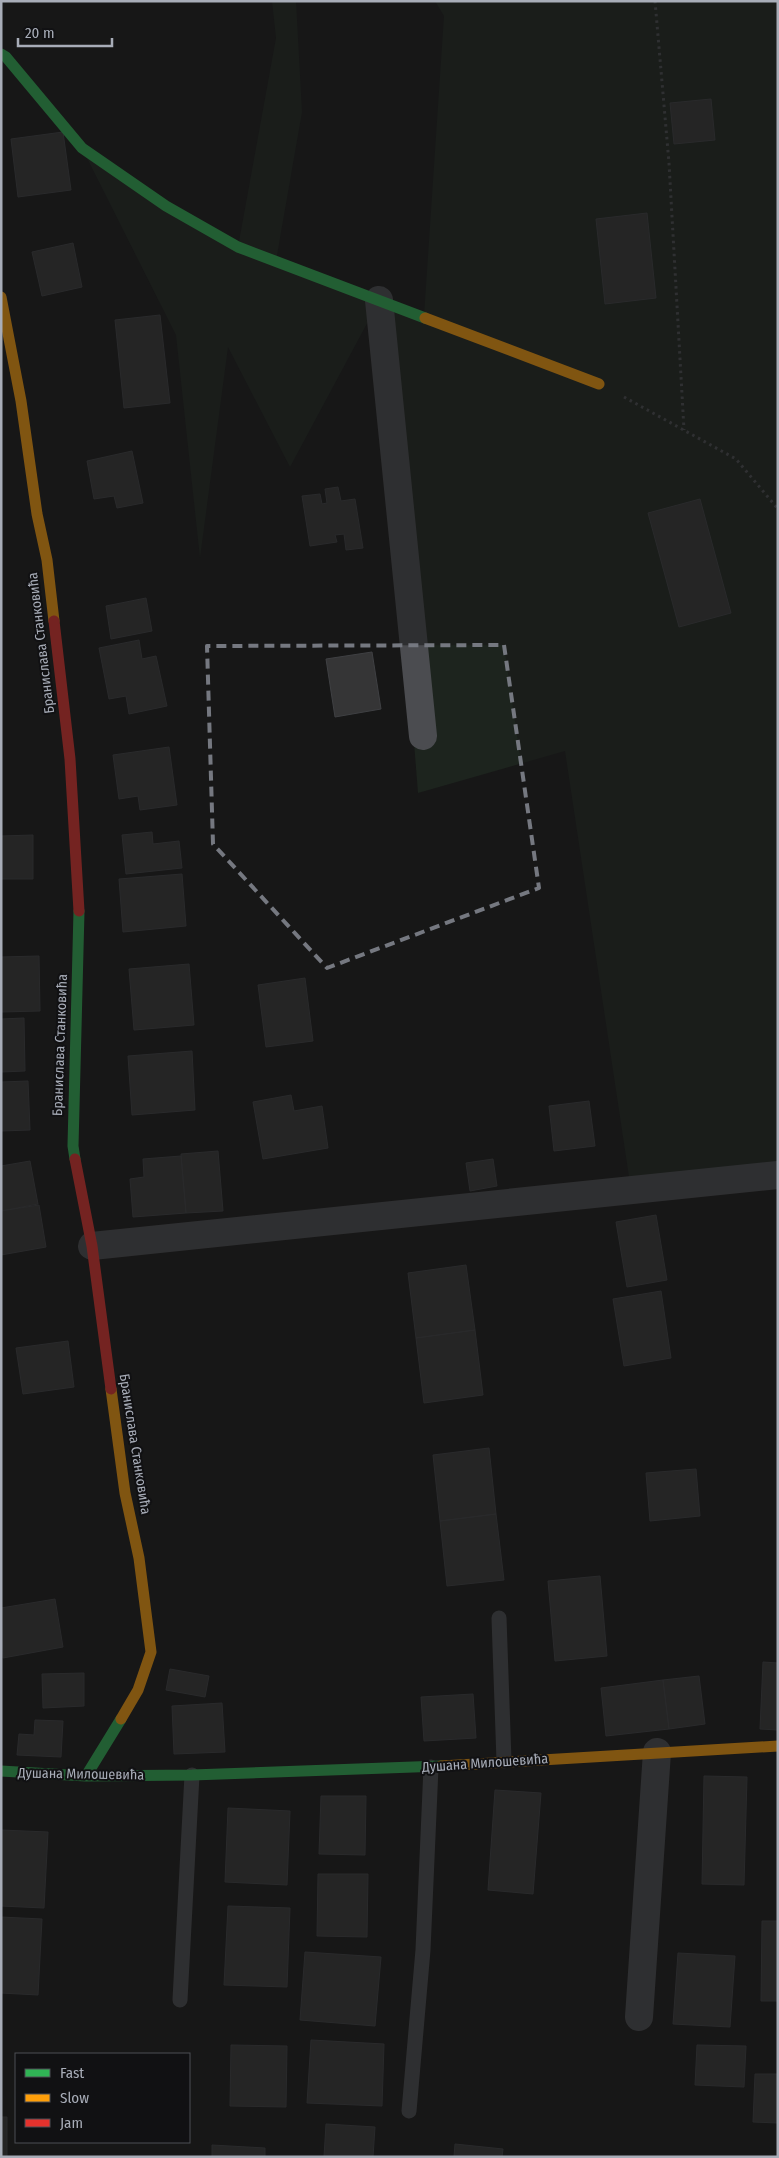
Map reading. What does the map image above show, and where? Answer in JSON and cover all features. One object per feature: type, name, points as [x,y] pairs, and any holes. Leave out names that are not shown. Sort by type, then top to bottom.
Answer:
[{"type":"street","points":[[1,54],[6,56],[82,148],[166,206],[238,247],[599,384]]},
{"type":"street","name":"Бранислава Станковића","points":[[1,297],[22,401],[37,514],[47,560],[70,759],[79,894],[77,1026],[73,1072],[73,1146],[92,1246],[125,1493],[139,1558],[150,1652],[147,1668],[138,1690],[86,1776]]},
{"type":"street","points":[[379,300],[423,736]]},
{"type":"street","points":[[92,1246],[778,1175]]},
{"type":"street","name":"Душана Милошевића","points":[[1,1771],[86,1776],[192,1775],[431,1767],[504,1761],[778,1746]]},
{"type":"street","points":[[639,2017],[658,1752]]},
{"type":"lane","points":[[499,1618],[504,1761]]},
{"type":"lane","points":[[409,2111],[423,1950],[431,1767]]},
{"type":"lane","points":[[180,2000],[192,1775]]},
{"type":"path","points":[[654,1],[669,163],[684,430]]},
{"type":"path","points":[[599,384],[736,459],[778,509]]},
{"type":"highlighted area","points":[[504,645],[539,888],[327,968],[213,844],[207,646]]},
{"type":"shaded area","points":[[272,1],[296,1],[302,112],[276,261],[424,316],[444,16],[435,1],[778,1],[778,1175],[631,1190],[565,751],[418,793],[379,301],[290,467],[228,347],[200,558],[176,335],[82,148],[238,247],[276,38]]},
{"type":"building","points":[[711,99],[715,140],[674,144],[670,103]]},
{"type":"building","points":[[63,132],[71,190],[18,197],[11,139]]},
{"type":"building","points":[[647,213],[656,298],[605,304],[596,219]]},
{"type":"building","points":[[73,243],[82,287],[42,296],[32,252]]},
{"type":"building","points":[[160,315],[170,403],[124,408],[115,320]]},
{"type":"building","points":[[132,451],[143,503],[117,508],[114,496],[94,499],[87,461]]},
{"type":"building","points":[[338,487],[341,501],[355,499],[363,548],[346,550],[344,534],[335,535],[337,542],[310,546],[302,496],[320,494],[322,504],[327,503],[325,489]]},
{"type":"building","points":[[700,499],[731,613],[679,627],[648,513]]},
{"type":"building","points":[[146,598],[152,631],[111,639],[106,606]]},
{"type":"building","points":[[139,640],[142,659],[156,656],[167,706],[129,714],[126,696],[109,699],[99,648]]},
{"type":"building","points":[[372,652],[381,709],[335,717],[326,659]]},
{"type":"building","points":[[169,747],[177,805],[140,810],[138,796],[119,799],[113,755]]},
{"type":"building","points":[[152,832],[153,844],[179,841],[182,868],[126,874],[122,835]]},
{"type":"building","points":[[33,835],[33,879],[1,879],[1,836]]},
{"type":"building","points":[[182,874],[186,926],[123,932],[119,879]]},
{"type":"building","points":[[39,956],[40,1011],[1,1012],[1,957]]},
{"type":"building","points":[[189,964],[194,1025],[134,1030],[129,969]]},
{"type":"building","points":[[305,978],[313,1041],[266,1047],[258,985]]},
{"type":"building","points":[[24,1018],[25,1071],[1,1072],[1,1019]]},
{"type":"building","points":[[192,1051],[195,1110],[132,1115],[128,1056]]},
{"type":"building","points":[[28,1081],[30,1130],[1,1131],[1,1082]]},
{"type":"building","points":[[291,1095],[294,1111],[322,1106],[328,1148],[263,1159],[253,1102]]},
{"type":"building","points":[[589,1101],[595,1146],[554,1151],[549,1106]]},
{"type":"building","points":[[218,1151],[223,1211],[186,1213],[181,1154]]},
{"type":"building","points":[[181,1156],[186,1213],[133,1217],[130,1179],[144,1177],[143,1159]]},
{"type":"building","points":[[493,1159],[497,1186],[470,1191],[466,1163]]},
{"type":"building","points":[[30,1161],[38,1204],[1,1211],[1,1166]]},
{"type":"building","points":[[39,1205],[46,1247],[1,1255],[1,1211]]},
{"type":"building","points":[[656,1215],[667,1280],[627,1287],[616,1222]]},
{"type":"building","points":[[466,1265],[475,1330],[416,1338],[408,1273]]},
{"type":"building","points":[[661,1291],[671,1358],[624,1366],[613,1299]]},
{"type":"building","points":[[475,1330],[483,1395],[424,1403],[416,1338]]},
{"type":"building","points":[[68,1341],[74,1387],[23,1394],[16,1348]]},
{"type":"building","points":[[489,1448],[496,1514],[440,1521],[433,1455]]},
{"type":"building","points":[[696,1469],[700,1516],[650,1521],[646,1473]]},
{"type":"building","points":[[496,1514],[504,1580],[447,1586],[440,1521]]},
{"type":"building","points":[[600,1576],[607,1656],[555,1661],[548,1581]]},
{"type":"building","points":[[55,1599],[63,1647],[3,1658],[1,1608]]},
{"type":"building","points":[[763,1662],[778,1663],[778,1730],[760,1729]]},
{"type":"building","points":[[170,1669],[209,1676],[205,1697],[166,1690]]},
{"type":"building","points":[[84,1673],[84,1706],[43,1708],[42,1674]]},
{"type":"building","points":[[699,1676],[705,1724],[669,1729],[663,1680]]},
{"type":"building","points":[[663,1680],[669,1729],[606,1736],[601,1688]]},
{"type":"building","points":[[473,1694],[476,1738],[424,1741],[421,1697]]},
{"type":"building","points":[[222,1703],[225,1752],[174,1754],[172,1706]]},
{"type":"building","points":[[35,1720],[63,1721],[61,1757],[17,1755],[19,1734],[34,1735]]},
{"type":"building","points":[[704,1776],[747,1777],[744,1885],[702,1884]]},
{"type":"building","points":[[495,1790],[541,1793],[533,1894],[488,1890]]},
{"type":"building","points":[[321,1796],[366,1796],[365,1855],[319,1854]]},
{"type":"building","points":[[228,1808],[290,1811],[287,1885],[225,1882]]},
{"type":"building","points":[[1,1830],[48,1832],[44,1908],[1,1906]]},
{"type":"building","points":[[318,1874],[368,1874],[367,1937],[317,1936]]},
{"type":"building","points":[[228,1906],[290,1908],[287,1987],[224,1985]]},
{"type":"building","points":[[1,1917],[42,1919],[38,1995],[1,1993]]},
{"type":"building","points":[[762,1921],[778,1921],[778,2001],[761,2001]]},
{"type":"building","points":[[305,1952],[381,1957],[375,2026],[300,2020]]},
{"type":"building","points":[[678,1953],[735,1956],[730,2027],[673,2024]]},
{"type":"building","points":[[311,2040],[384,2044],[382,2106],[307,2103]]},
{"type":"building","points":[[231,2045],[287,2046],[286,2107],[230,2106]]},
{"type":"building","points":[[697,2045],[746,2046],[744,2087],[695,2085]]},
{"type":"building","points":[[755,2074],[778,2074],[778,2123],[753,2122]]},
{"type":"building","points":[[1,2117],[7,2117],[7,2157],[1,2157]]},
{"type":"building","points":[[326,2124],[375,2127],[373,2157],[324,2157]]},
{"type":"building","points":[[455,2144],[503,2149],[502,2157],[454,2157]]},
{"type":"building","points":[[212,2145],[265,2148],[265,2157],[212,2157]]},
{"type":"traffic: fast","points":[[1,54],[6,57],[82,148],[166,206],[238,247],[425,318]]},
{"type":"traffic: fast","points":[[75,1159],[73,1146],[79,911]]},
{"type":"traffic: fast","points":[[86,1776],[121,1719]]},
{"type":"traffic: fast","points":[[1,1771],[86,1776],[192,1775],[441,1766]]},
{"type":"traffic: slow","points":[[1,297],[21,401],[37,514],[47,560],[54,621]]},
{"type":"traffic: slow","points":[[425,318],[599,384]]},
{"type":"traffic: slow","points":[[111,1389],[125,1493],[139,1558],[151,1652],[138,1690],[121,1719]]},
{"type":"traffic: slow","points":[[441,1766],[778,1746]]},
{"type":"traffic: jam","points":[[54,621],[70,759],[79,911]]},
{"type":"traffic: jam","points":[[75,1159],[92,1246],[111,1389]]}]
